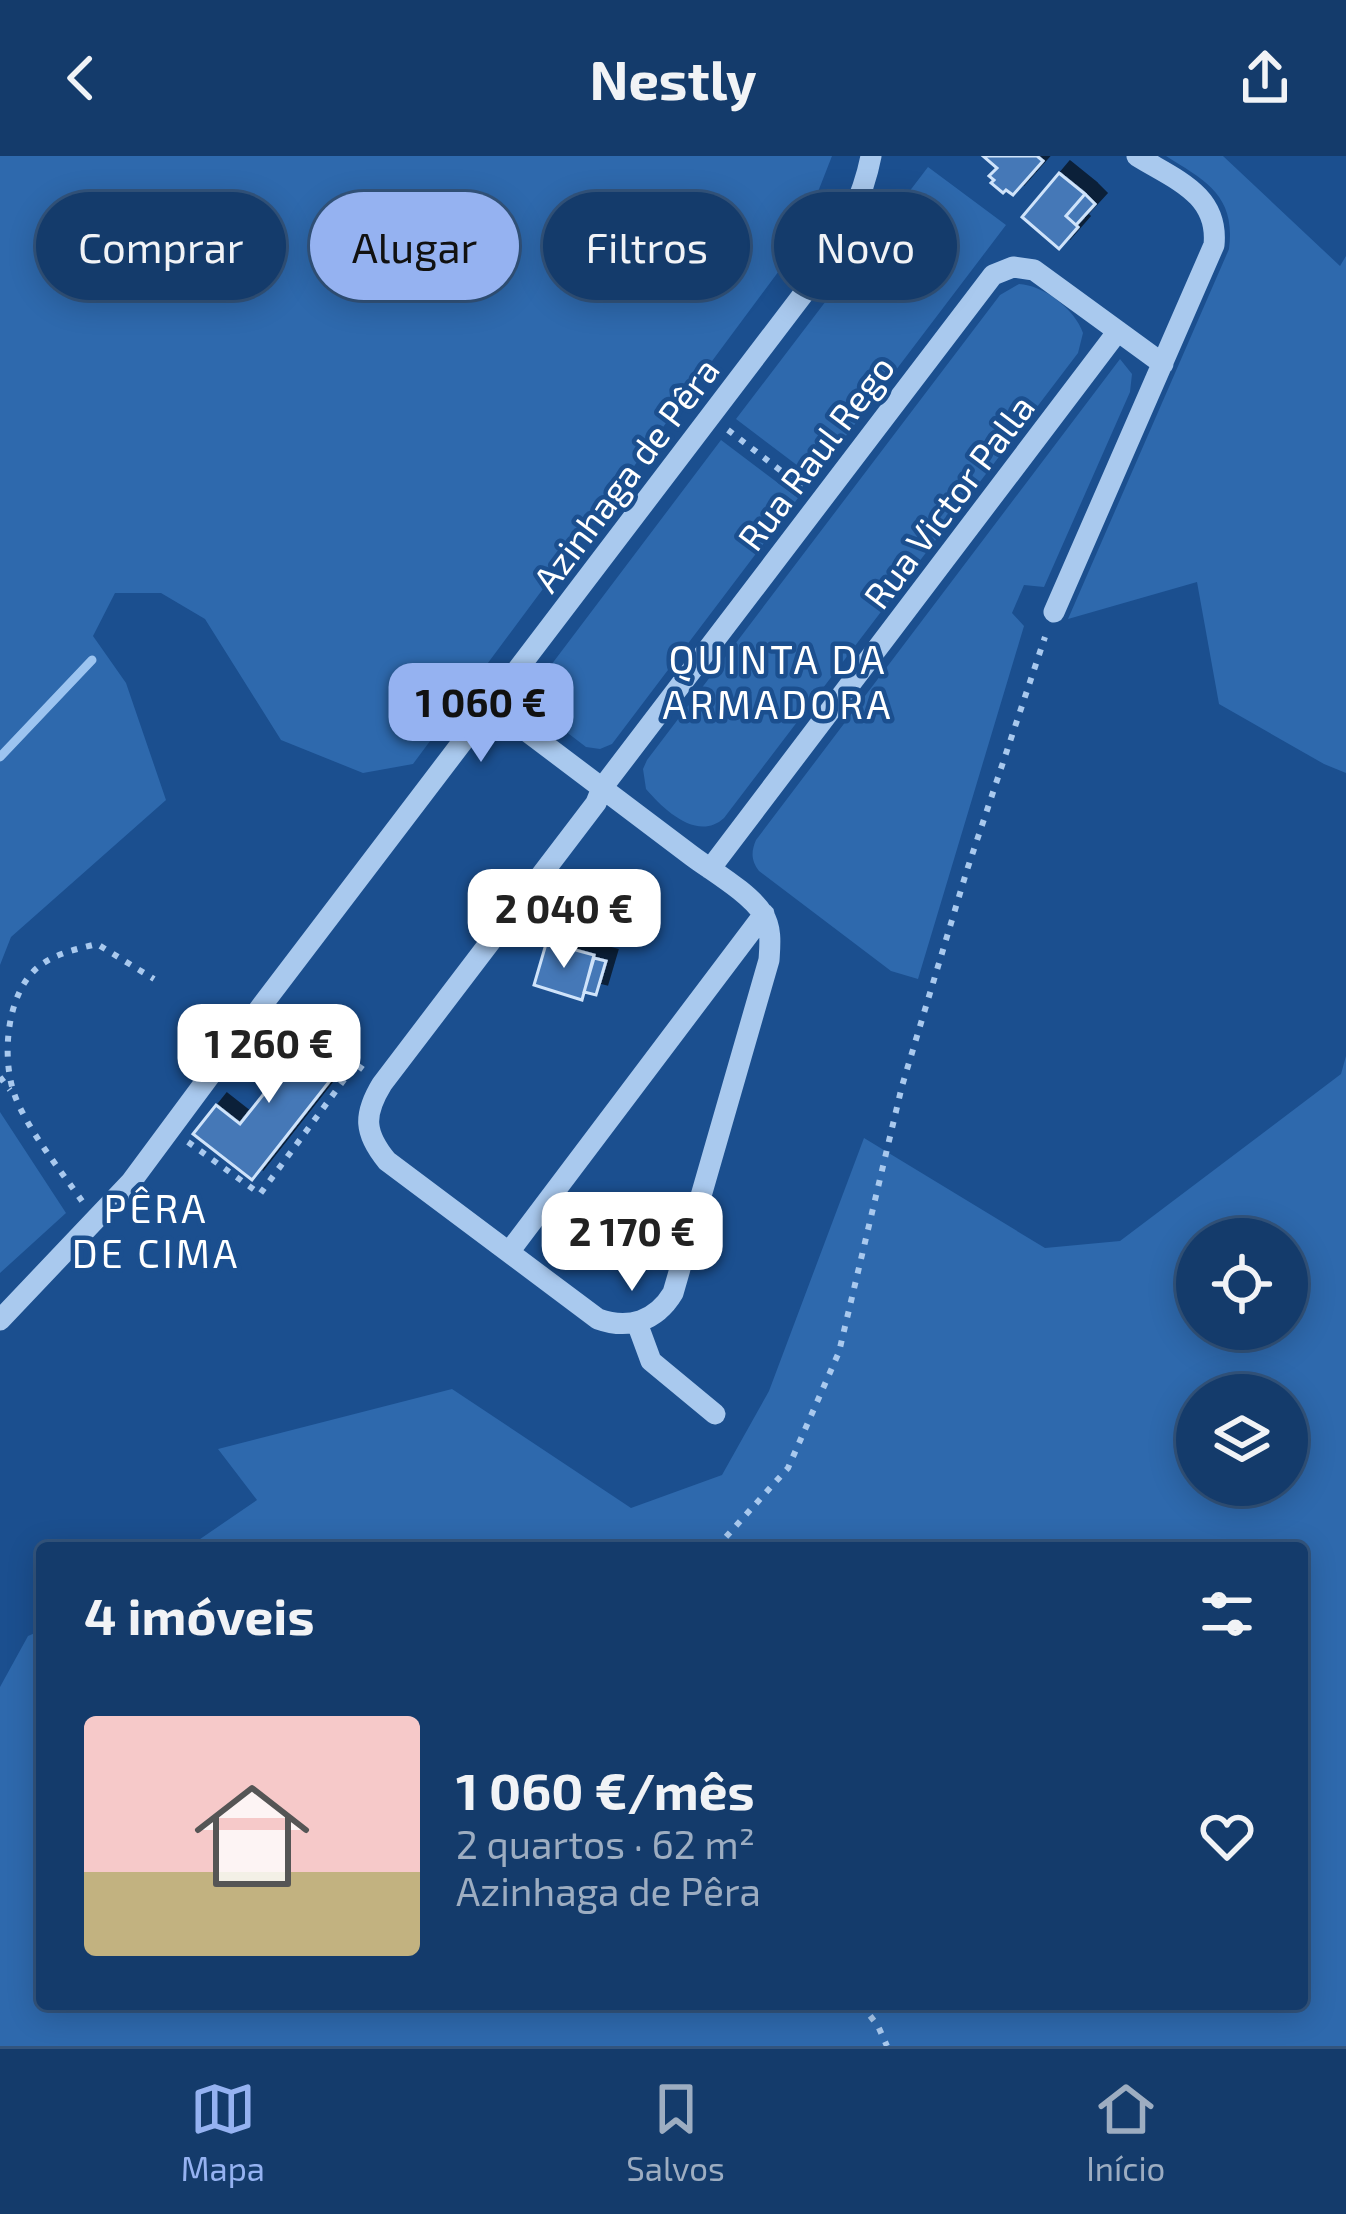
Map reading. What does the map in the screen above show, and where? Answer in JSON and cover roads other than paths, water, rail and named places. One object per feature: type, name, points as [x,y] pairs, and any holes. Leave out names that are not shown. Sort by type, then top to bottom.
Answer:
[{"type":"street","name":"Azinhaga de Pêra","points":[[0,1320],[131,1182],[820,272],[857,203],[872,156]]},
{"type":"street","points":[[1054,612],[1214,245],[1214,220],[1201,197],[1137,156]]},
{"type":"street","name":"Rua Raul Rego","points":[[509,1252],[376,1148],[368,1119],[382,1084],[993,275],[1013,267],[1034,269],[1118,331]]},
{"type":"street","points":[[1118,331],[1162,364]]},
{"type":"street","name":"Rua Victor Palla","points":[[710,869],[1118,331]]},
{"type":"street","points":[[491,705],[746,896],[764,914],[770,935],[769,960],[673,1294],[657,1315],[637,1324],[598,1319],[509,1252],[764,914]]},
{"type":"street","points":[[637,1324],[651,1361],[715,1414]]},
{"type":"waterway","points":[[0,757],[92,660]]},
{"type":"district","name":"QUINTA DA ARMADORA","points":[[778,680]]},
{"type":"district","name":"PÊRA DE CIMA","points":[[156,1230]]}]
